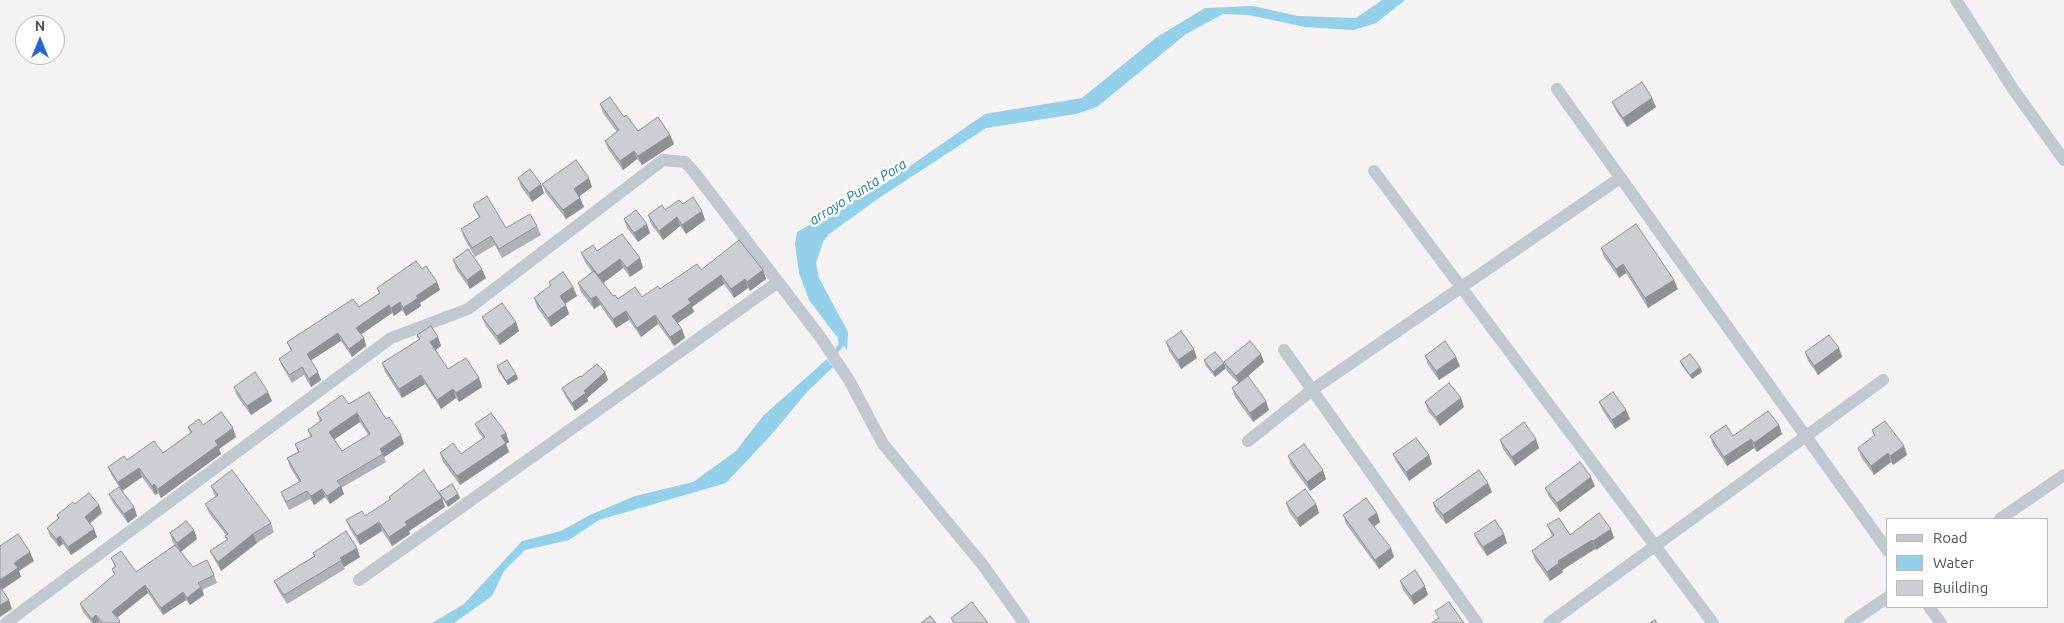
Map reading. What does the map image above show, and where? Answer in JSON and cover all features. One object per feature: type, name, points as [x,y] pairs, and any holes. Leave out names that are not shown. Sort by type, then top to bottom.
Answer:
[{"type":"street","points":[[1956,0],[2013,89],[2064,160]]},
{"type":"street","points":[[1557,89],[1886,548]]},
{"type":"street","points":[[6,623],[391,338],[468,309],[664,160],[685,162],[821,338],[849,380],[883,444],[982,564],[1024,623]]},
{"type":"street","points":[[1374,171],[1714,623]]},
{"type":"street","points":[[1248,441],[1312,390],[1620,178]]},
{"type":"street","points":[[359,580],[778,282]]},
{"type":"street","points":[[1284,350],[1477,623]]},
{"type":"street","points":[[1549,623],[1883,380]]},
{"type":"street","points":[[2001,518],[2064,475]]},
{"type":"street","points":[[1850,623],[1886,598]]},
{"type":"street","points":[[1930,608],[1941,623]]},
{"type":"water","points":[[1382,0],[1405,0],[1376,23],[1354,30],[1305,27],[1249,15],[1223,14],[1186,34],[1097,107],[1076,114],[986,128],[879,198],[829,234],[823,242],[816,263],[819,278],[848,332],[847,350],[809,300],[799,273],[795,244],[797,232],[887,182],[985,114],[1082,98],[1157,37],[1205,8],[1253,6],[1298,16],[1356,18]]},
{"type":"water","points":[[827,359],[833,367],[807,392],[772,434],[726,483],[599,520],[569,540],[525,550],[504,571],[492,596],[454,623],[432,623],[464,604],[522,541],[561,531],[590,515],[635,496],[693,482],[736,451],[763,416]]},
{"type":"building","points":[[1642,82],[1652,98],[1623,118],[1612,102]]},
{"type":"building","points":[[610,97],[624,117],[626,115],[638,131],[658,117],[670,135],[638,156],[634,151],[620,161],[605,141],[619,130],[600,104]]},
{"type":"building","points":[[576,160],[589,178],[574,189],[580,198],[563,210],[542,184]]},
{"type":"building","points":[[530,169],[541,184],[529,193],[518,178]]},
{"type":"building","points":[[487,196],[506,228],[530,214],[537,226],[499,249],[491,236],[472,248],[461,229],[480,217],[473,205]]},
{"type":"building","points":[[693,197],[702,211],[682,225],[677,217],[659,231],[648,215],[662,205],[665,210],[679,200],[683,204]]},
{"type":"building","points":[[636,210],[647,224],[634,233],[624,219]]},
{"type":"building","points":[[1636,224],[1674,280],[1645,298],[1623,264],[1616,269],[1601,248]]},
{"type":"building","points":[[622,234],[640,258],[627,268],[620,259],[598,275],[581,253],[593,245],[597,251]]},
{"type":"building","points":[[739,240],[763,270],[747,282],[745,279],[731,289],[721,275],[688,299],[691,303],[672,316],[682,329],[670,337],[655,315],[637,328],[626,311],[613,319],[596,296],[591,299],[578,283],[594,271],[613,296],[615,295],[618,299],[635,287],[642,297],[658,286],[660,289],[697,264],[701,270]]},
{"type":"building","points":[[468,249],[482,269],[467,280],[453,260]]},
{"type":"building","points":[[416,261],[422,269],[426,266],[437,282],[416,296],[418,298],[403,308],[400,302],[391,308],[389,305],[356,328],[364,338],[349,349],[338,333],[307,354],[318,372],[309,379],[302,367],[289,375],[279,359],[292,350],[287,342],[353,299],[359,307],[380,293],[377,288]]},
{"type":"building","points":[[563,272],[573,287],[560,296],[566,305],[548,318],[534,298],[551,285],[549,282]]},
{"type":"building","points":[[502,303],[516,322],[497,336],[482,317]]},
{"type":"building","points":[[431,326],[438,337],[430,342],[448,369],[466,358],[479,378],[456,393],[453,389],[437,400],[421,375],[399,389],[382,363],[420,339],[417,335]]},
{"type":"building","points":[[1181,331],[1194,349],[1178,360],[1166,342]]},
{"type":"building","points":[[1829,335],[1839,348],[1814,366],[1805,352]]},
{"type":"building","points":[[1250,341],[1261,354],[1236,376],[1224,362]]},
{"type":"building","points":[[1445,341],[1456,357],[1436,371],[1425,356]]},
{"type":"building","points":[[1215,352],[1224,363],[1213,372],[1204,360]]},
{"type":"building","points":[[1690,354],[1700,367],[1690,375],[1680,361]]},
{"type":"building","points":[[507,360],[516,374],[506,381],[497,366]]},
{"type":"building","points":[[597,364],[605,372],[584,391],[586,393],[572,403],[562,388],[581,377]]},
{"type":"building","points":[[255,372],[268,392],[247,406],[234,387]]},
{"type":"building","points":[[1248,376],[1266,401],[1250,413],[1232,388]]},
{"type":"building","points":[[1449,383],[1461,398],[1436,417],[1425,402]]},
{"type":"building","points":[[369,392],[386,419],[389,417],[401,435],[380,449],[383,454],[337,481],[341,486],[327,496],[322,489],[311,496],[307,491],[286,502],[281,492],[301,481],[287,458],[299,452],[295,444],[312,436],[308,430],[322,420],[317,413],[342,395],[349,404]],"holes":[[[357,413],[370,434],[342,451],[329,432]]]},
{"type":"building","points":[[1613,392],[1626,410],[1612,420],[1599,402]]},
{"type":"building","points":[[1768,411],[1779,425],[1754,443],[1751,439],[1724,457],[1710,436],[1726,425],[1733,436]]},
{"type":"building","points":[[221,412],[233,428],[215,441],[218,445],[158,489],[154,484],[152,486],[139,468],[118,482],[108,467],[124,456],[127,460],[154,441],[163,453],[192,432],[188,427],[199,419],[203,425]]},
{"type":"building","points":[[491,413],[506,433],[501,436],[506,443],[457,476],[440,453],[453,443],[461,454],[485,437],[475,424]]},
{"type":"building","points":[[1885,421],[1904,446],[1890,456],[1888,453],[1871,466],[1858,448],[1875,435],[1872,430]]},
{"type":"building","points":[[1524,422],[1536,439],[1512,457],[1500,440]]},
{"type":"building","points":[[1416,438],[1429,455],[1406,472],[1393,454]]},
{"type":"building","points":[[1304,444],[1323,470],[1307,482],[1288,456]]},
{"type":"building","points":[[1580,462],[1591,477],[1557,503],[1545,488]]},
{"type":"building","points":[[232,470],[271,523],[253,534],[218,562],[210,551],[228,539],[225,536],[228,534],[205,504],[218,495],[211,486]]},
{"type":"building","points":[[424,470],[442,498],[405,522],[407,525],[389,537],[379,522],[357,536],[346,520],[362,511],[365,516],[391,499],[389,497]]},
{"type":"building","points":[[1479,470],[1488,483],[1443,515],[1433,503]]},
{"type":"building","points":[[452,484],[458,494],[446,502],[439,492]]},
{"type":"building","points":[[119,487],[134,507],[124,514],[109,494]]},
{"type":"building","points":[[1305,489],[1316,504],[1297,518],[1286,503]]},
{"type":"building","points":[[89,493],[99,505],[85,517],[94,529],[68,547],[60,536],[56,539],[47,528],[59,518],[57,515],[73,502],[75,504]]},
{"type":"building","points":[[1366,498],[1377,513],[1368,519],[1391,548],[1375,560],[1343,515]]},
{"type":"building","points":[[1599,513],[1611,529],[1558,561],[1559,563],[1547,572],[1532,551],[1554,535],[1547,525],[1559,518],[1570,535]]},
{"type":"building","points":[[1495,520],[1504,534],[1483,547],[1474,534]]},
{"type":"building","points":[[186,521],[194,530],[177,543],[170,533]]},
{"type":"building","points":[[346,531],[357,548],[340,558],[342,560],[284,595],[274,581],[315,556],[313,553]]},
{"type":"building","points":[[18,534],[30,552],[14,563],[18,568],[0,580],[0,546]]},
{"type":"building","points":[[175,545],[193,567],[207,560],[214,575],[198,583],[201,587],[187,598],[183,592],[161,608],[145,585],[112,612],[120,621],[117,623],[103,623],[96,615],[92,619],[80,604],[115,574],[112,569],[116,566],[111,558],[121,551],[136,572]]},
{"type":"building","points":[[1415,570],[1425,586],[1411,596],[1400,581]]},
{"type":"building","points":[[0,587],[9,600],[0,605]]},
{"type":"building","points":[[972,602],[988,623],[954,623],[951,618]]},
{"type":"building","points":[[1449,602],[1464,623],[1431,623],[1439,618],[1435,611]]},
{"type":"building","points":[[930,616],[936,623],[921,623]]},
{"type":"waterway","name":"arroyo Punta Pora","points":[[834,354],[841,345],[840,336]]}]
